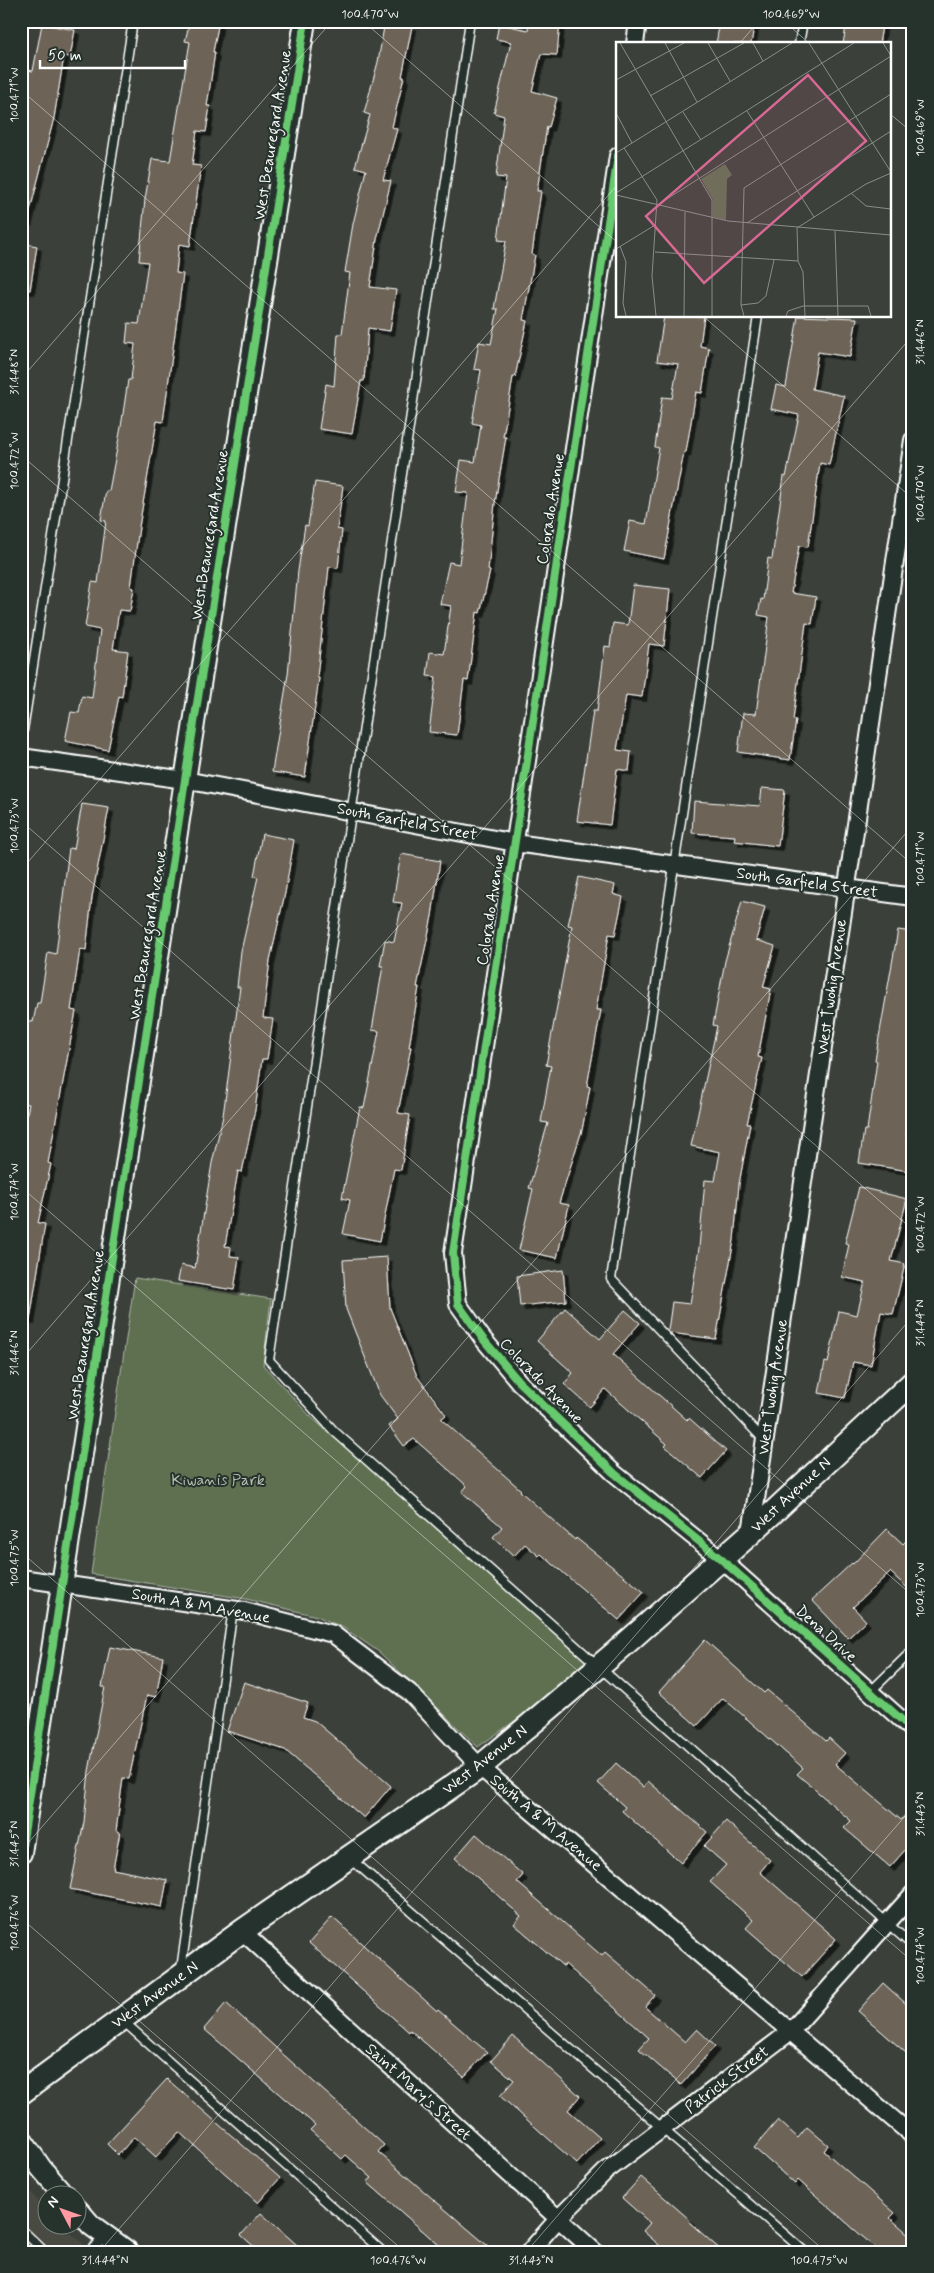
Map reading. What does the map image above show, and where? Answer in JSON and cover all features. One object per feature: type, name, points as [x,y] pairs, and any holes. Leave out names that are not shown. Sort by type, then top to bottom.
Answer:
[{"type":"main road","name":"West Avenue N","points":[[21,2093],[242,1931],[480,1767],[751,1533],[913,1382]]},
{"type":"street","name":"West Beauregard Avenue","points":[[21,1853],[185,780],[305,21]]},
{"type":"street","points":[[634,42],[638,21]]},
{"type":"street","name":"Colorado Avenue","points":[[616,169],[453,1253],[458,1304],[482,1338],[520,1383],[614,1473],[721,1559]]},
{"type":"street","name":"West Twohig Avenue","points":[[751,1533],[913,440]]},
{"type":"street","name":"South Garfield Street","points":[[21,757],[185,780],[515,843],[913,898]]},
{"type":"street","name":"Dena Drive","points":[[721,1559],[913,1730]]},
{"type":"street","name":"South A & M Avenue","points":[[21,1578],[233,1609],[333,1634],[409,1692],[480,1767],[913,2136]]},
{"type":"street","name":"Patrick Street","points":[[529,2252],[558,2219],[606,2172],[791,2031],[913,1894]]},
{"type":"street","name":"Saint Mary's Street","points":[[242,1931],[594,2252]]},
{"type":"street","points":[[21,2139],[56,2186]]},
{"type":"street","points":[[88,2222],[128,2252]]},
{"type":"lane","points":[[21,743],[133,21]]},
{"type":"lane","points":[[470,21],[269,1360],[334,1431],[913,1946]]},
{"type":"lane","points":[[799,42],[803,21]]},
{"type":"lane","points":[[758,318],[611,1279],[765,1440]]},
{"type":"lane","points":[[180,1976],[233,1609]]},
{"type":"lane","points":[[870,1692],[913,1650]]},
{"type":"lane","points":[[349,1857],[805,2252]]},
{"type":"lane","points":[[122,2019],[383,2252]]},
{"type":"lane","points":[[21,2228],[44,2252]]},
{"type":"lane","points":[[88,2252],[107,2237]]},
{"type":"shaded area","points":[[21,2181],[38,2201],[38,2236],[74,2236],[93,2252],[21,2252]]},
{"type":"green space","name":"Kiwanis Park","points":[[135,1278],[271,1299],[263,1365],[310,1416],[592,1666],[478,1747],[379,1652],[344,1628],[317,1616],[246,1599],[91,1574]]},
{"type":"building","points":[[190,21],[219,21],[213,52],[215,52],[207,106],[210,106],[206,132],[197,131],[192,165],[201,166],[190,246],[179,244],[176,273],[183,274],[163,422],[157,421],[139,527],[131,587],[134,588],[130,611],[119,610],[113,649],[128,651],[122,697],[119,696],[108,750],[65,741],[71,712],[79,713],[82,696],[92,698],[100,630],[85,627],[92,582],[98,583],[106,521],[101,520],[106,491],[109,491],[128,380],[131,380],[135,344],[126,343],[128,323],[139,324],[148,262],[139,261],[145,199],[152,159],[170,161],[190,42],[185,41]]},
{"type":"building","points":[[385,21],[412,26],[402,77],[404,77],[392,127],[397,129],[383,180],[391,181],[377,239],[370,287],[396,290],[390,331],[368,328],[364,381],[361,381],[352,434],[319,429],[326,384],[334,386],[338,334],[342,334],[350,273],[345,272],[353,224],[366,170],[355,167],[370,115],[364,113],[378,62]]},
{"type":"building","points":[[529,21],[560,21],[557,55],[541,54],[532,91],[557,98],[549,127],[547,126],[537,191],[541,191],[532,254],[535,255],[523,320],[527,321],[515,377],[513,377],[503,437],[506,437],[495,503],[488,570],[490,571],[480,613],[477,612],[468,681],[464,680],[457,735],[429,732],[436,677],[427,676],[430,652],[444,654],[451,606],[440,604],[449,562],[459,564],[468,493],[456,492],[461,460],[475,462],[481,425],[472,423],[481,370],[474,369],[479,342],[491,344],[498,309],[494,309],[506,241],[498,240],[506,178],[496,177],[504,116],[494,113],[511,42],[496,39],[499,24],[528,30]]},
{"type":"building","points":[[720,21],[755,21],[751,42],[716,42]]},
{"type":"building","points":[[847,21],[883,21],[879,42],[843,42]]},
{"type":"building","points":[[42,24],[75,30],[70,57],[64,56],[54,118],[27,222],[21,222],[21,131],[25,116],[21,116],[21,108],[27,70],[33,71]]},
{"type":"building","points":[[21,243],[37,246],[30,290],[21,290]]},
{"type":"building","points":[[664,318],[704,318],[700,346],[709,348],[702,393],[696,392],[664,559],[624,551],[630,521],[646,524],[659,448],[655,447],[662,397],[672,398],[678,364],[657,361]]},
{"type":"building","points":[[798,318],[857,318],[850,357],[818,352],[812,389],[844,396],[829,465],[820,463],[808,547],[799,546],[791,593],[816,597],[812,624],[806,623],[793,720],[796,720],[790,760],[738,752],[743,713],[756,714],[769,617],[758,615],[761,599],[763,600],[768,558],[772,559],[784,476],[786,477],[799,415],[771,409],[776,385],[786,387]]},
{"type":"building","points":[[315,482],[343,486],[337,529],[342,530],[338,568],[329,567],[317,677],[319,678],[305,777],[272,772],[288,674],[298,571],[305,525],[308,526]]},
{"type":"building","points":[[633,585],[670,589],[664,646],[649,644],[642,697],[626,695],[617,750],[631,752],[629,771],[617,769],[610,825],[577,821],[593,711],[597,711],[605,646],[610,647],[613,623],[628,625]]},
{"type":"building","points":[[762,788],[785,790],[778,846],[734,841],[735,836],[692,833],[694,801],[760,806]]},
{"type":"building","points":[[82,804],[109,808],[92,897],[86,950],[80,949],[71,1010],[76,1011],[48,1163],[51,1164],[38,1223],[45,1224],[30,1320],[21,1319],[21,1141],[29,1104],[21,1103],[21,1019],[33,1022],[37,1003],[40,1003],[48,952],[56,954],[69,848],[74,849]]},
{"type":"building","points":[[262,834],[294,840],[285,893],[270,960],[263,1018],[273,1019],[267,1059],[262,1059],[255,1110],[242,1172],[238,1171],[225,1246],[231,1247],[230,1256],[239,1257],[234,1290],[178,1281],[181,1265],[195,1268],[212,1163],[223,1116],[240,987],[237,987],[241,951],[258,877],[254,876]]},
{"type":"building","points":[[401,854],[440,861],[432,916],[417,987],[419,987],[409,1047],[411,1047],[398,1113],[410,1115],[401,1170],[394,1169],[380,1241],[343,1234],[350,1200],[342,1198],[360,1107],[364,1108],[379,1031],[372,1030],[383,966],[380,966],[385,940],[394,942],[402,903],[393,902]]},
{"type":"building","points":[[579,877],[615,885],[613,894],[623,897],[615,935],[609,934],[596,1010],[601,1010],[587,1086],[590,1087],[582,1130],[559,1203],[569,1205],[557,1258],[519,1250],[533,1189],[529,1188],[548,1123],[541,1122],[551,1066],[546,1065],[572,926],[568,925]]},
{"type":"building","points":[[742,901],[765,907],[756,940],[775,946],[763,987],[771,989],[758,1057],[762,1058],[747,1124],[750,1124],[739,1184],[734,1240],[716,1339],[670,1333],[668,1331],[672,1302],[690,1304],[699,1248],[705,1180],[715,1181],[720,1152],[691,1146],[717,1026],[713,1025],[725,961]]},
{"type":"building","points":[[898,930],[913,932],[913,1036],[907,1071],[913,1072],[913,1090],[906,1136],[913,1138],[909,1171],[859,1163],[864,1130],[867,1130],[877,1061],[875,1060]]},
{"type":"building","points":[[859,1187],[907,1199],[891,1261],[905,1264],[893,1314],[881,1312],[871,1365],[853,1362],[845,1398],[819,1393],[825,1362],[828,1363],[839,1311],[857,1315],[865,1282],[842,1277],[849,1244],[845,1243]]},
{"type":"building","points":[[387,1257],[390,1308],[417,1376],[446,1415],[441,1419],[575,1540],[576,1538],[644,1592],[619,1620],[541,1554],[539,1556],[525,1544],[514,1556],[493,1537],[502,1527],[462,1492],[467,1486],[414,1439],[404,1446],[389,1426],[398,1419],[380,1395],[346,1309],[343,1260]]},
{"type":"building","points":[[563,1270],[566,1301],[520,1306],[517,1276]]},
{"type":"building","points":[[565,1308],[600,1339],[625,1310],[640,1323],[613,1354],[687,1420],[689,1418],[726,1451],[702,1478],[605,1389],[590,1407],[564,1384],[573,1373],[537,1341]]},
{"type":"building","points":[[887,1529],[903,1544],[913,1534],[913,1593],[890,1572],[853,1607],[866,1621],[848,1638],[812,1600],[853,1564]]},
{"type":"building","points":[[705,1640],[764,1693],[767,1690],[826,1741],[829,1738],[845,1753],[835,1764],[901,1820],[913,1806],[913,1841],[890,1867],[844,1828],[851,1821],[797,1774],[803,1768],[723,1698],[697,1726],[659,1692]]},
{"type":"building","points":[[110,1647],[163,1657],[156,1697],[147,1695],[129,1779],[123,1778],[116,1831],[120,1832],[113,1869],[167,1880],[162,1907],[70,1889],[84,1822],[89,1771],[105,1687],[102,1687]]},
{"type":"building","points":[[244,1682],[308,1703],[303,1717],[315,1721],[391,1786],[364,1818],[285,1750],[227,1731]]},
{"type":"building","points":[[616,1763],[643,1787],[648,1781],[707,1832],[681,1863],[622,1811],[625,1807],[598,1783]]},
{"type":"building","points":[[726,1821],[770,1860],[760,1872],[836,1939],[802,1977],[746,1928],[753,1920],[710,1882],[726,1865],[704,1846]]},
{"type":"building","points":[[476,1834],[523,1875],[517,1882],[602,1956],[605,1952],[655,1995],[645,2007],[685,2042],[697,2029],[715,2046],[681,2085],[639,2049],[649,2038],[565,1964],[564,1967],[514,1924],[521,1916],[455,1858]]},
{"type":"building","points":[[332,1917],[437,2011],[487,2052],[464,2077],[410,2030],[409,2032],[309,1943]]},
{"type":"building","points":[[883,1983],[913,2010],[913,2059],[858,2011]]},
{"type":"building","points":[[226,2003],[384,2145],[378,2152],[495,2252],[447,2252],[367,2182],[372,2178],[346,2155],[342,2159],[310,2130],[315,2125],[204,2029]]},
{"type":"building","points":[[513,2036],[580,2096],[568,2110],[600,2138],[577,2164],[500,2096],[514,2080],[491,2061]]},
{"type":"building","points":[[167,2079],[280,2178],[258,2203],[179,2132],[156,2157],[134,2137],[118,2155],[107,2144]]},
{"type":"building","points":[[778,2120],[798,2138],[807,2127],[828,2145],[824,2151],[895,2213],[890,2218],[913,2238],[913,2252],[880,2252],[798,2180],[795,2184],[754,2148]]},
{"type":"building","points":[[641,2177],[723,2252],[667,2252],[643,2231],[650,2223],[622,2198]]},
{"type":"building","points":[[261,2213],[305,2252],[260,2252],[241,2235]]},
{"type":"cycle path","points":[[21,1853],[185,780],[305,21]]},
{"type":"cycle path","points":[[616,169],[453,1253],[458,1304],[483,1339],[520,1383],[614,1473],[721,1559],[913,1730]]}]
